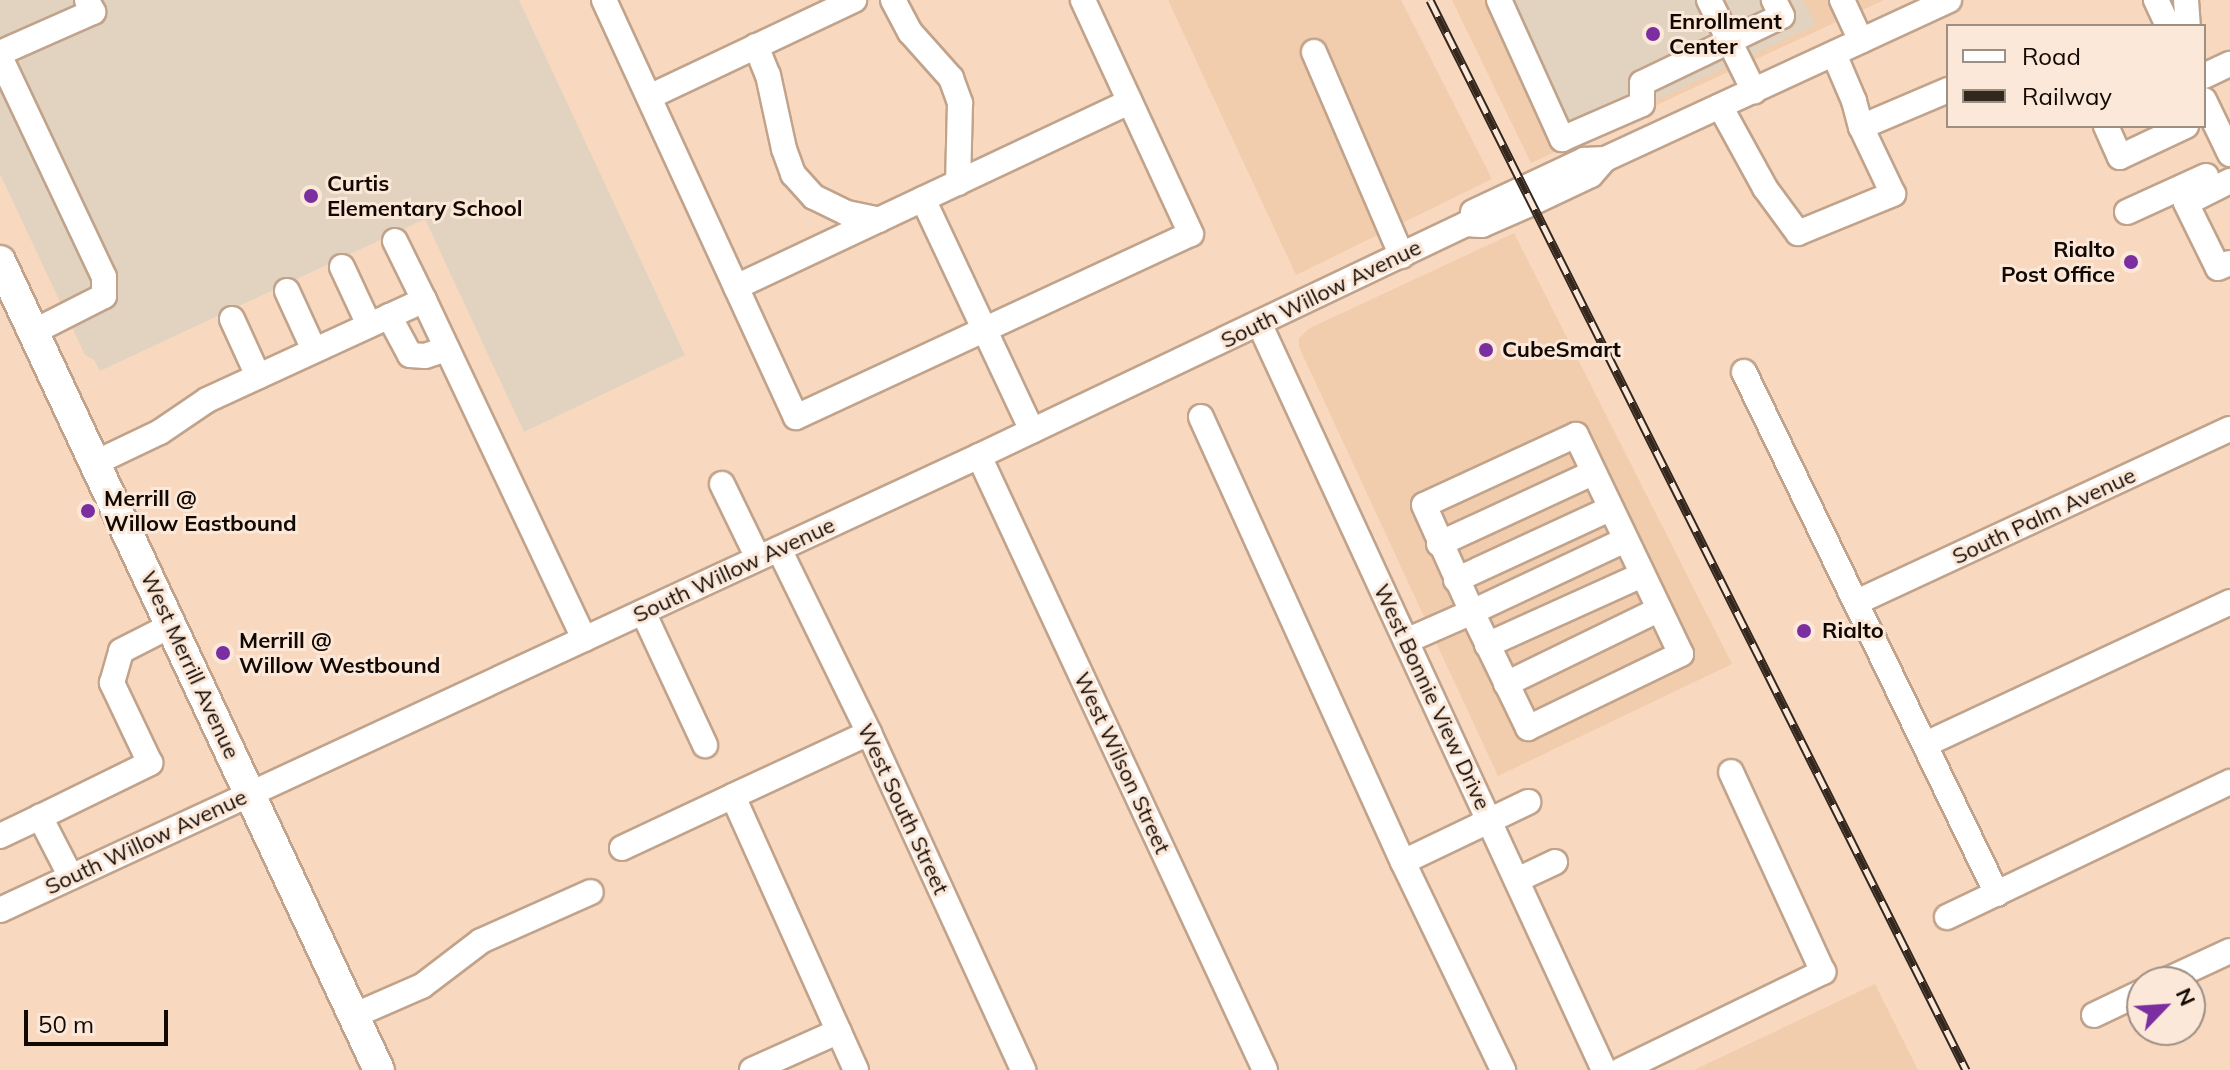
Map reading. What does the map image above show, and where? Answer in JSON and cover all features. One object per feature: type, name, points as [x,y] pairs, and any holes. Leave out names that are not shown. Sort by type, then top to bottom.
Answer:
[{"type":"main road","name":"West Merrill Avenue","points":[[0,261],[8,298],[33,332],[172,625],[375,1069]]},
{"type":"street","points":[[33,332],[104,296],[104,277],[0,55],[93,12],[87,0]]},
{"type":"street","points":[[604,0],[796,417],[1191,234],[1083,0]]},
{"type":"street","points":[[649,97],[854,0]]},
{"type":"street","points":[[893,0],[910,32],[951,78],[960,103],[958,183]]},
{"type":"street","points":[[1499,0],[1562,139],[1642,104],[1642,83],[1782,16],[1774,0]]},
{"type":"street","points":[[1709,0],[1754,91]]},
{"type":"street","points":[[1842,0],[1861,41]]},
{"type":"street","name":"South Willow Avenue","points":[[0,910],[979,456],[1466,224],[1482,225],[1532,203],[1591,175],[1605,159],[1949,0]]},
{"type":"street","points":[[2156,0],[2167,24]]},
{"type":"street","points":[[2186,0],[2188,24]]},
{"type":"street","points":[[756,46],[768,75],[784,149],[793,174],[814,197],[847,213],[879,220]]},
{"type":"street","points":[[1314,52],[1402,256]]},
{"type":"street","points":[[1720,106],[1765,188],[1798,233],[1893,194],[1861,127],[1834,54]]},
{"type":"street","points":[[2206,75],[2230,64]]},
{"type":"street","points":[[1861,127],[1946,91]]},
{"type":"street","points":[[736,287],[1130,102]]},
{"type":"street","points":[[1631,109],[1645,140]]},
{"type":"street","points":[[2206,111],[2230,154]]},
{"type":"street","points":[[1590,127],[1605,159]]},
{"type":"street","points":[[2107,128],[2120,157],[2182,128]]},
{"type":"street","points":[[2127,212],[2230,165]]},
{"type":"street","points":[[2224,266],[2186,203],[2230,181]]},
{"type":"street","points":[[923,199],[1032,431]]},
{"type":"street","points":[[395,241],[584,639]]},
{"type":"street","points":[[342,267],[379,320],[410,355],[425,356],[447,349]]},
{"type":"street","points":[[287,291],[314,350]]},
{"type":"street","points":[[95,463],[160,432],[207,400],[424,300]]},
{"type":"street","points":[[232,319],[258,376]]},
{"type":"street","name":"West Bonnie View Drive","points":[[1259,323],[1604,1070]]},
{"type":"street","points":[[1744,372],[1997,894]]},
{"type":"street","points":[[1201,417],[1403,862],[1503,1070]]},
{"type":"street","name":"South Palm Avenue","points":[[1857,602],[2230,429]]},
{"type":"street","points":[[1576,435],[1610,509],[1681,654],[1528,728],[1439,544],[1424,505],[1576,435]]},
{"type":"street","name":"West Wilson Street","points":[[979,456],[1265,1070]]},
{"type":"street","points":[[1439,544],[1593,473]]},
{"type":"street","name":"West South Street","points":[[722,484],[768,554],[869,733],[1023,1070]]},
{"type":"street","points":[[1456,580],[1610,509]]},
{"type":"street","points":[[1406,641],[1625,540]]},
{"type":"street","points":[[1487,645],[1642,575]]},
{"type":"street","points":[[1926,744],[2230,602]]},
{"type":"street","points":[[1506,684],[1658,610]]},
{"type":"street","points":[[643,612],[705,745]]},
{"type":"street","points":[[0,836],[150,763],[112,683],[121,651],[172,625]]},
{"type":"street","points":[[622,848],[869,733]]},
{"type":"street","points":[[1621,1070],[1823,972],[1731,772]]},
{"type":"street","points":[[1947,917],[2230,782]]},
{"type":"street","points":[[733,796],[856,1070]]},
{"type":"street","points":[[1403,862],[1528,802]]},
{"type":"street","points":[[40,817],[71,877]]},
{"type":"street","points":[[1517,880],[1555,862]]},
{"type":"street","points":[[353,1016],[422,986],[481,941],[591,892]]},
{"type":"street","points":[[2198,966],[2230,951]]},
{"type":"street","points":[[2094,1015],[2126,1000]]},
{"type":"street","points":[[752,1070],[839,1031]]},
{"type":"shaded area","name":"Curtis Elementary School","points":[[0,0],[519,0],[685,355],[524,432],[425,219],[100,371],[94,360],[85,355],[0,174]]},
{"type":"shaded area","points":[[1168,0],[1401,0],[1492,179],[1296,275]]},
{"type":"shaded area","points":[[1452,0],[1884,0],[1531,163]]},
{"type":"shaded area","points":[[1485,0],[1803,0],[1816,25],[1554,148]]},
{"type":"shaded area","points":[[1514,233],[1732,664],[1498,776],[1299,347],[1299,338],[1310,328]]},
{"type":"shaded area","points":[[1875,984],[1918,1070],[1694,1070]]},
{"type":"railway","points":[[1430,0],[1966,1070]]},
{"type":"place","name":"Enrollment Center","points":[[1653,34]]},
{"type":"place","name":"Curtis Elementary School","points":[[311,196]]},
{"type":"place","name":"Rialto Post Office","points":[[2131,262]]},
{"type":"place","name":"CubeSmart","points":[[1486,350]]},
{"type":"place","name":"Merrill @ Willow Eastbound","points":[[88,511]]},
{"type":"place","name":"Rialto","points":[[1804,631]]},
{"type":"place","name":"Merrill @ Willow Westbound","points":[[223,653]]}]
